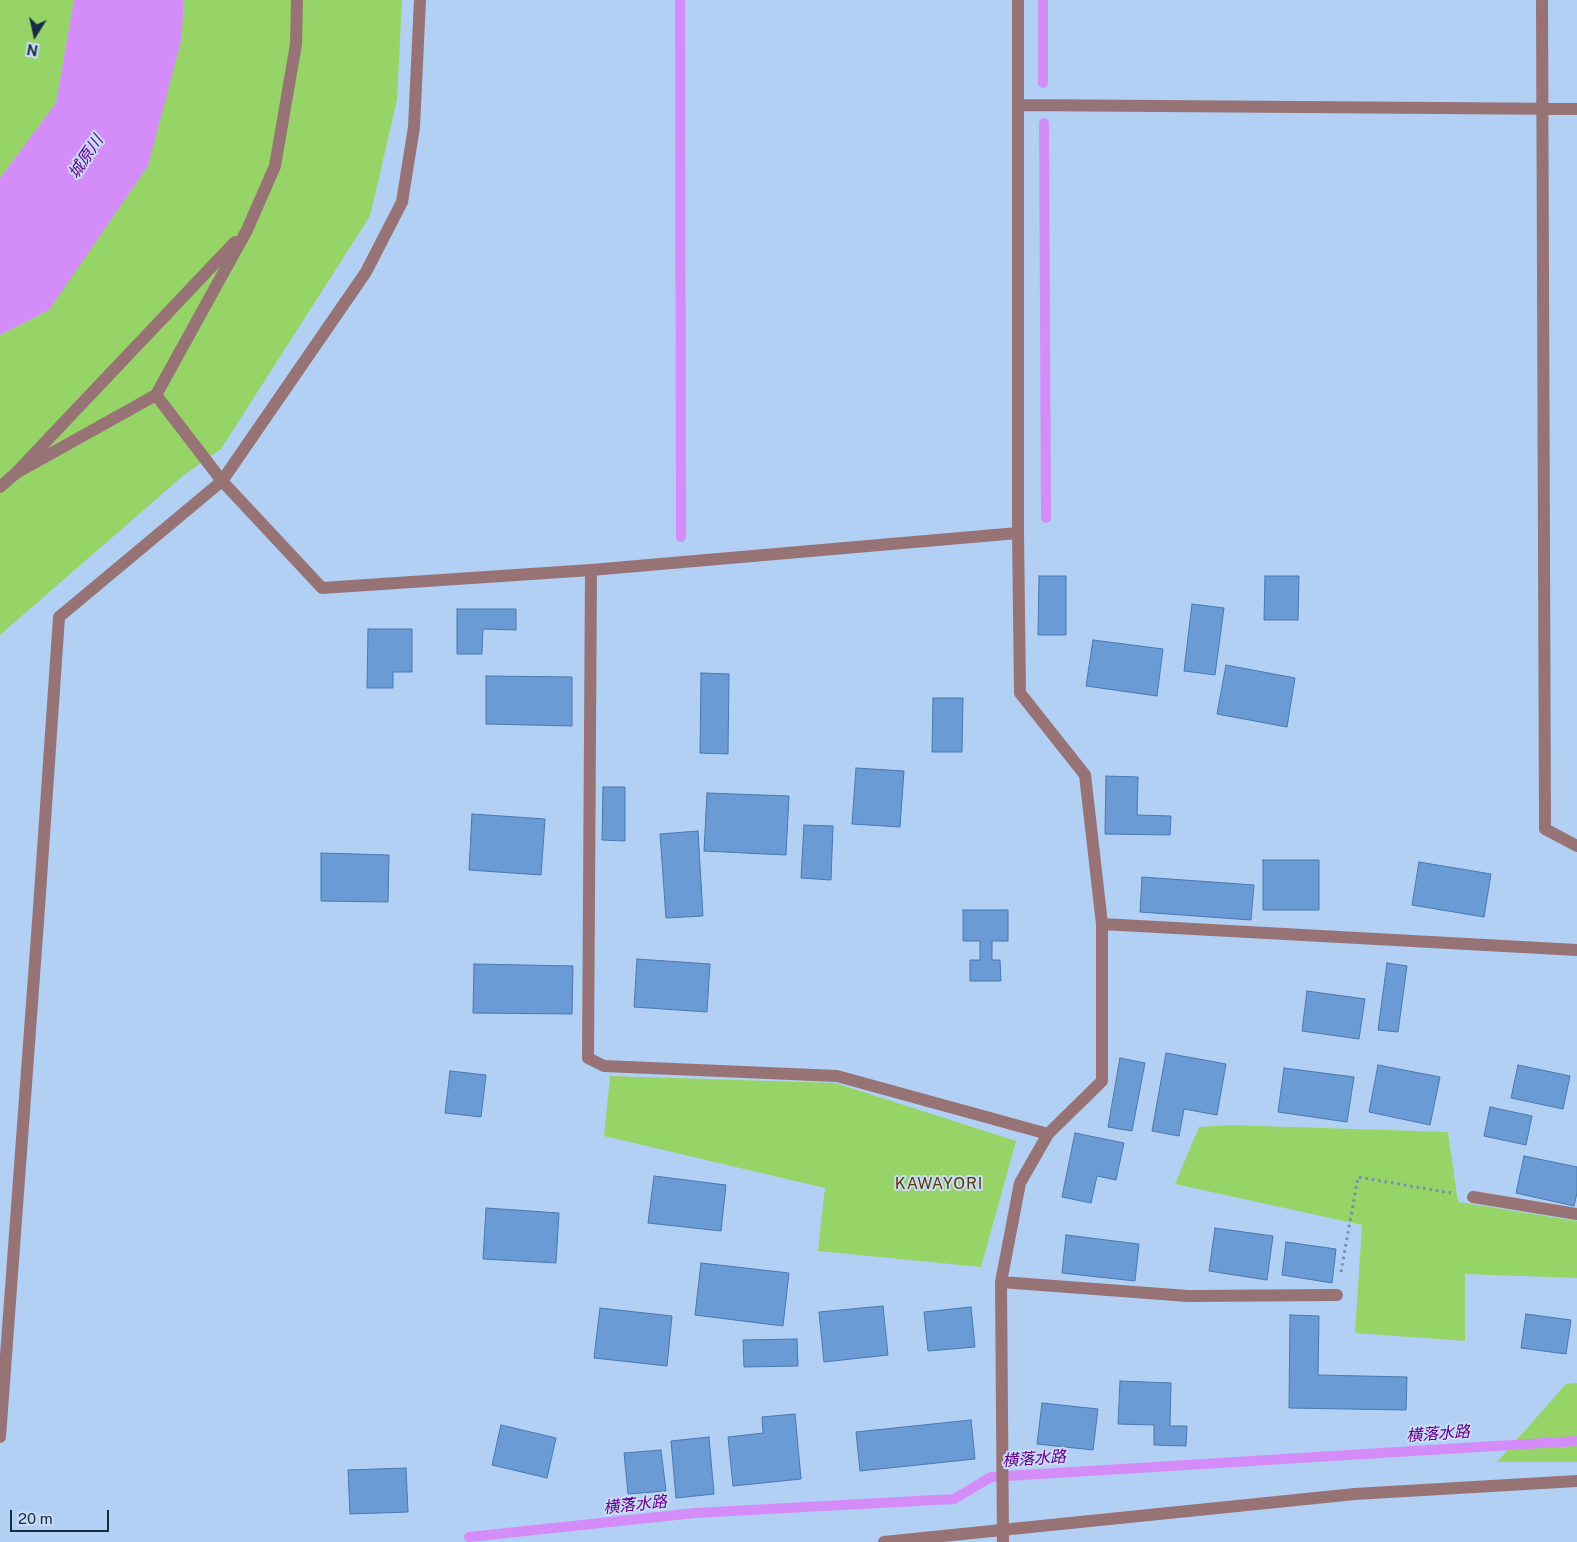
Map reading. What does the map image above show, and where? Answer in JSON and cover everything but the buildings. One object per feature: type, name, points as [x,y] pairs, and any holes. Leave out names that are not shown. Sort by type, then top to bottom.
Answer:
[{"type":"street","points":[[16,473],[156,395],[247,230],[275,166],[296,44],[297,0]]},
{"type":"street","points":[[0,1437],[59,617],[222,481],[366,272],[402,202],[414,127],[420,0]]},
{"type":"street","points":[[1003,1542],[1001,1282],[1020,1183],[1048,1134],[1102,1081],[1102,924],[1085,775],[1020,693],[1018,533],[1018,0]]},
{"type":"street","points":[[1542,0],[1545,830],[1577,846]]},
{"type":"street","points":[[1019,105],[1577,109]]},
{"type":"street","points":[[0,487],[16,473],[247,230]]},
{"type":"street","points":[[156,395],[222,481],[322,588],[592,570],[1018,533]]},
{"type":"street","points":[[592,570],[588,1058],[604,1066],[837,1076],[1048,1134]]},
{"type":"street","points":[[1102,924],[1577,950]]},
{"type":"street","points":[[1472,1197],[1577,1214]]},
{"type":"street","points":[[1001,1282],[1188,1296],[1337,1295]]},
{"type":"street","points":[[884,1542],[1355,1494],[1577,1481]]},
{"type":"path","points":[[1337,1295],[1358,1178],[1472,1197]]},
{"type":"green space","points":[[0,0],[74,0],[56,103],[0,178]]},
{"type":"green space","points":[[184,0],[402,0],[397,100],[370,216],[221,449],[184,475],[0,635],[0,335],[49,310],[181,41]]},
{"type":"green space","points":[[610,1076],[835,1083],[1016,1141],[981,1267],[818,1251],[825,1188],[604,1136]]},
{"type":"green space","points":[[1229,1125],[1448,1132],[1458,1202],[1577,1221],[1577,1278],[1465,1274],[1465,1341],[1355,1333],[1362,1225],[1175,1184],[1199,1127]]},
{"type":"green space","points":[[1577,1383],[1577,1462],[1497,1462],[1566,1384]]},
{"type":"water","name":"城原川","points":[[74,0],[184,0],[181,41],[148,166],[49,310],[0,335],[0,178],[56,103]]},
{"type":"waterway","points":[[680,0],[681,537]]},
{"type":"waterway","points":[[1043,0],[1043,83]]},
{"type":"waterway","points":[[1044,123],[1046,518]]},
{"type":"waterway","name":"横落水路","points":[[469,1537],[695,1513],[954,1499],[991,1477],[1577,1441]]},
{"type":"district","name":"KAWAYORI","points":[[939,1184]]}]
